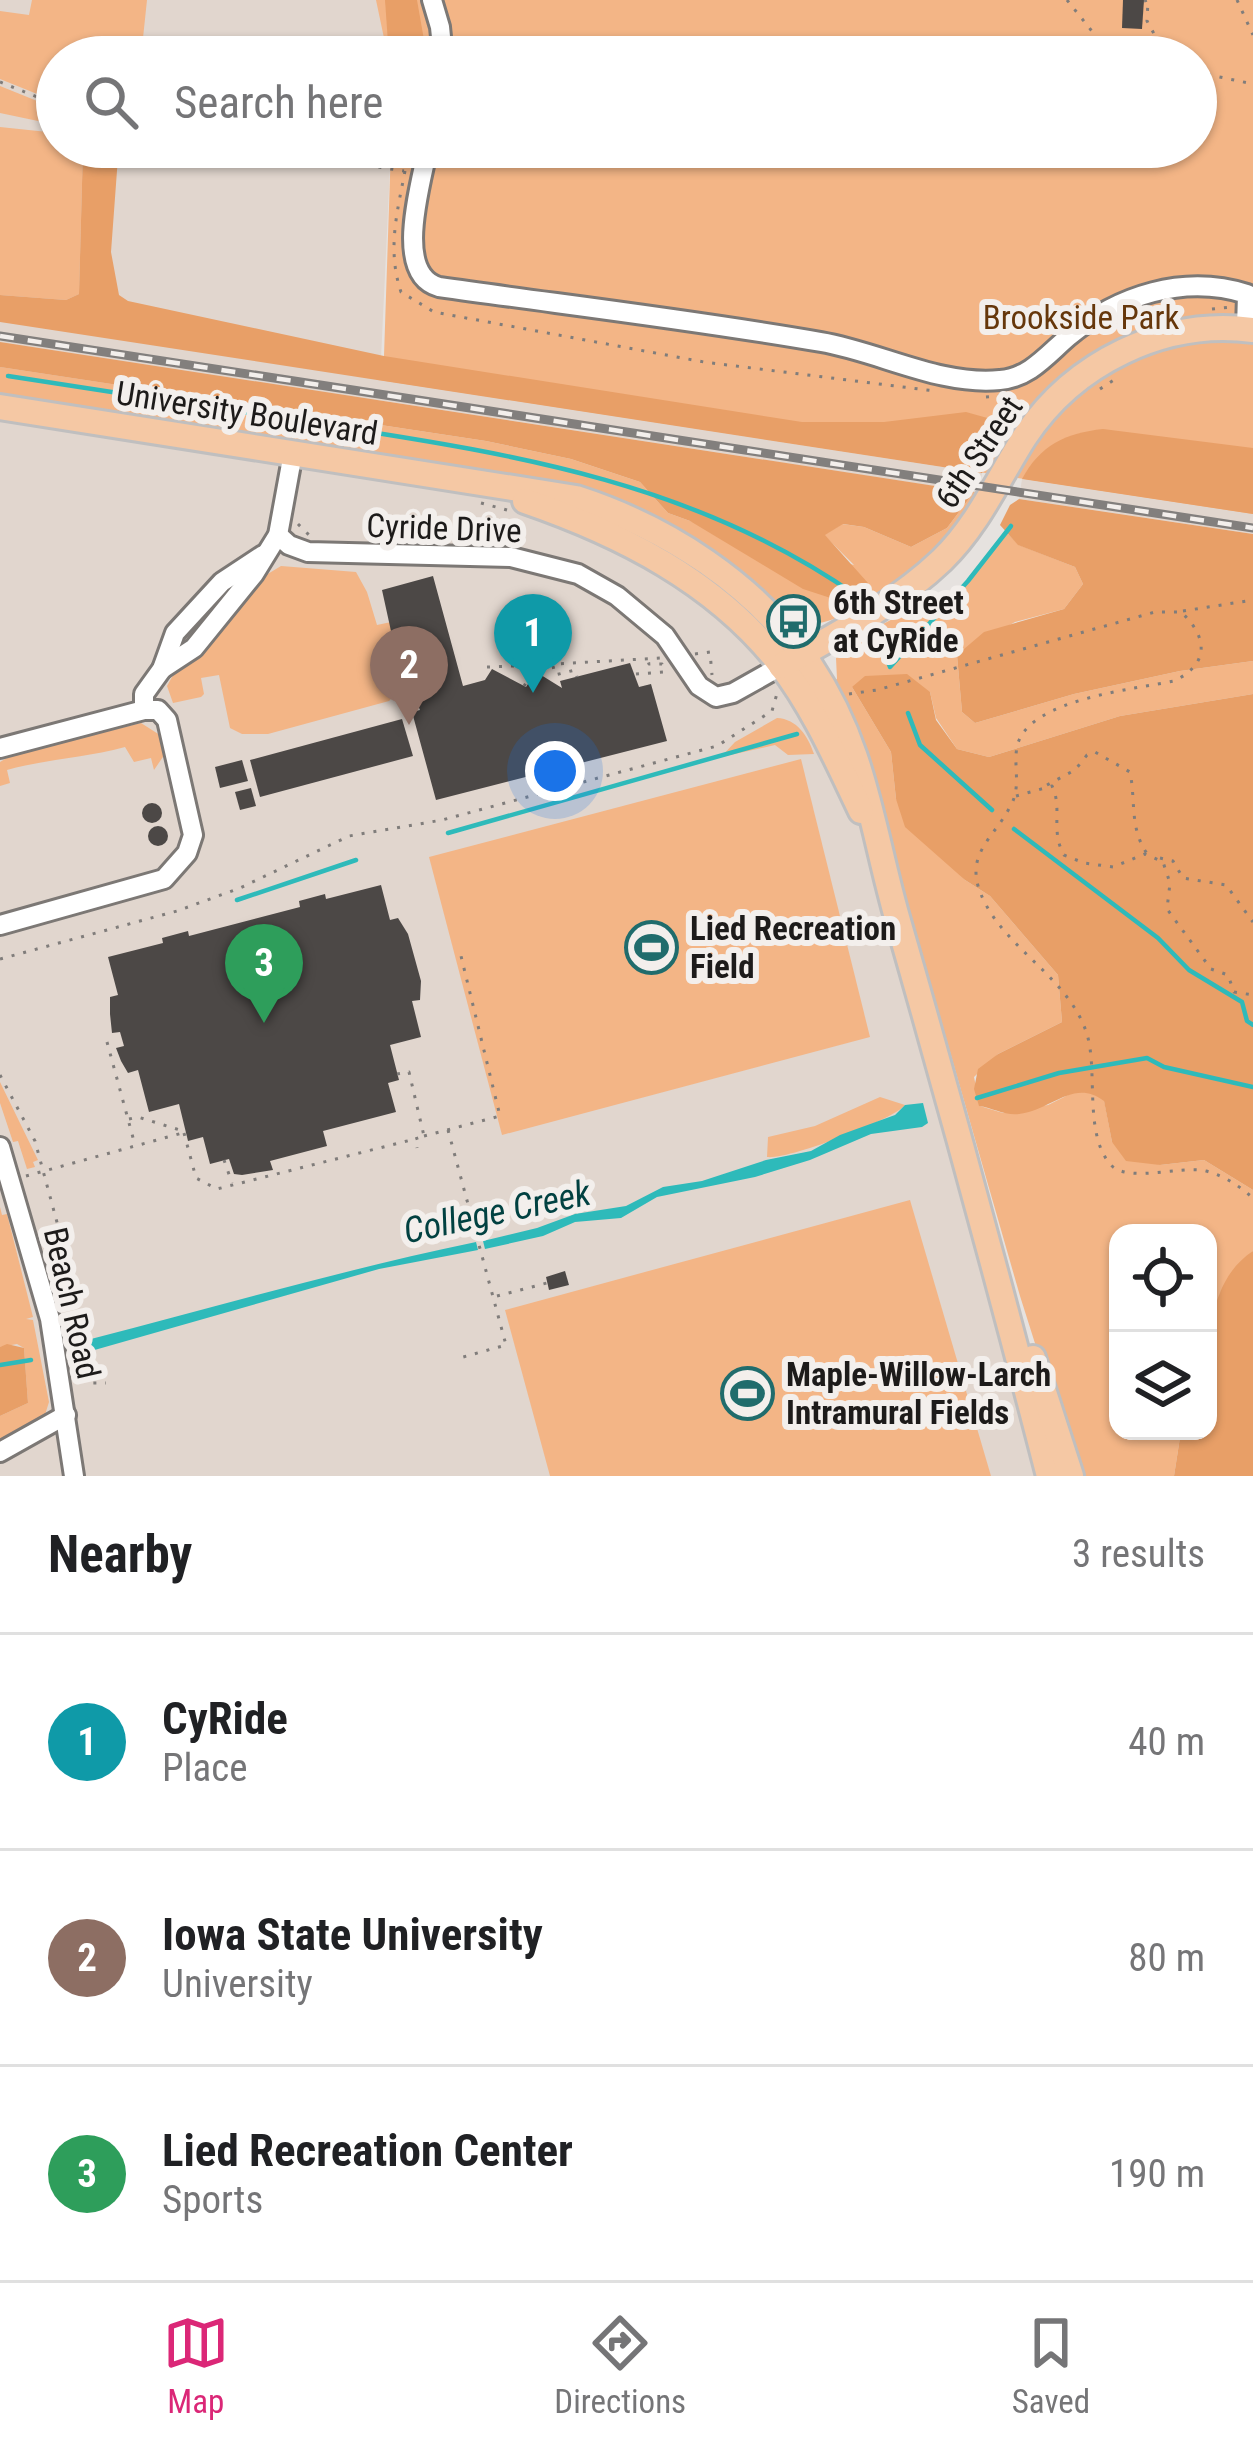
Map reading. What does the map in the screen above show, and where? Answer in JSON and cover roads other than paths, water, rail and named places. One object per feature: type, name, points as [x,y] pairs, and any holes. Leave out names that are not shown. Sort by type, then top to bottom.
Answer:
[{"type":"main road","name":"6th Street","points":[[789,668],[943,559],[982,509],[1043,412],[1080,377],[1128,348],[1158,338],[1206,328],[1250,329]]},
{"type":"main road","name":"University Boulevard","points":[[0,407],[293,453],[477,494],[597,528],[674,571],[727,609],[789,668]]},
{"type":"main road","name":"University Boulevard","points":[[477,494],[576,498],[644,525],[701,558],[775,623],[789,668],[877,846],[975,1191],[1048,1476]]},
{"type":"main road","points":[[775,623],[812,630],[861,619]]},
{"type":"main road","name":"University Boulevard","points":[[975,1191],[1071,1476]]},
{"type":"street","points":[[432,0],[441,36]]},
{"type":"street","points":[[424,168],[412,250],[429,284],[826,343],[971,380],[1006,380],[1027,373],[1103,310],[1155,291],[1214,286],[1247,294],[1250,329]]},
{"type":"street","points":[[144,710],[144,694],[162,669],[194,648],[254,574],[278,535],[293,453]]},
{"type":"street","name":"Cyride Drive","points":[[278,535],[308,552],[511,557],[578,574],[616,596],[665,636],[699,686],[716,697],[789,668]]},
{"type":"street","points":[[0,748],[158,710],[167,720],[193,835],[187,853],[164,879],[1,921]]},
{"type":"street","name":"Beach Road","points":[[0,1147],[41,1283],[74,1476]]},
{"type":"street","points":[[0,1453],[66,1415]]},
{"type":"water","points":[[923,1103],[928,1123],[922,1127],[871,1134],[755,1177],[657,1197],[621,1218],[575,1222],[543,1236],[485,1249],[483,1241],[575,1214],[626,1206],[663,1187],[811,1151],[895,1115],[905,1105]]},
{"type":"water","points":[[476,1242],[478,1250],[379,1269],[77,1355],[73,1340],[91,1339]]},
{"type":"waterway","points":[[8,376],[471,449],[605,480],[734,526],[857,596]]},
{"type":"waterway","points":[[882,646],[890,667],[1011,526]]},
{"type":"waterway","points":[[908,713],[920,745],[992,810]]},
{"type":"waterway","points":[[448,833],[797,734]]},
{"type":"waterway","points":[[1014,829],[1158,938],[1189,970],[1242,1002],[1247,1021],[1253,1025]]},
{"type":"waterway","points":[[237,900],[356,860]]},
{"type":"waterway","name":"College Creek","points":[[977,1098],[1059,1073],[1147,1058],[1164,1067],[1253,1087]]},
{"type":"waterway","name":"College Creek","points":[[0,1365],[31,1360]]},
{"type":"railway","points":[[0,336],[1253,528]]},
{"type":"place","name":"6th Street at CyRide","points":[[794,621]]},
{"type":"place","name":"CyRide","points":[[533,693]]},
{"type":"place","name":"Iowa State University","points":[[409,725]]},
{"type":"place","name":"Lied Recreation Field","points":[[651,947]]},
{"type":"place","name":"Lied Recreation Center","points":[[264,1023]]},
{"type":"place","name":"Maple-Willow-Larch Intramural Fields","points":[[747,1393]]},
{"type":"park label","name":"Brookside Park","points":[[1081,317]]}]
